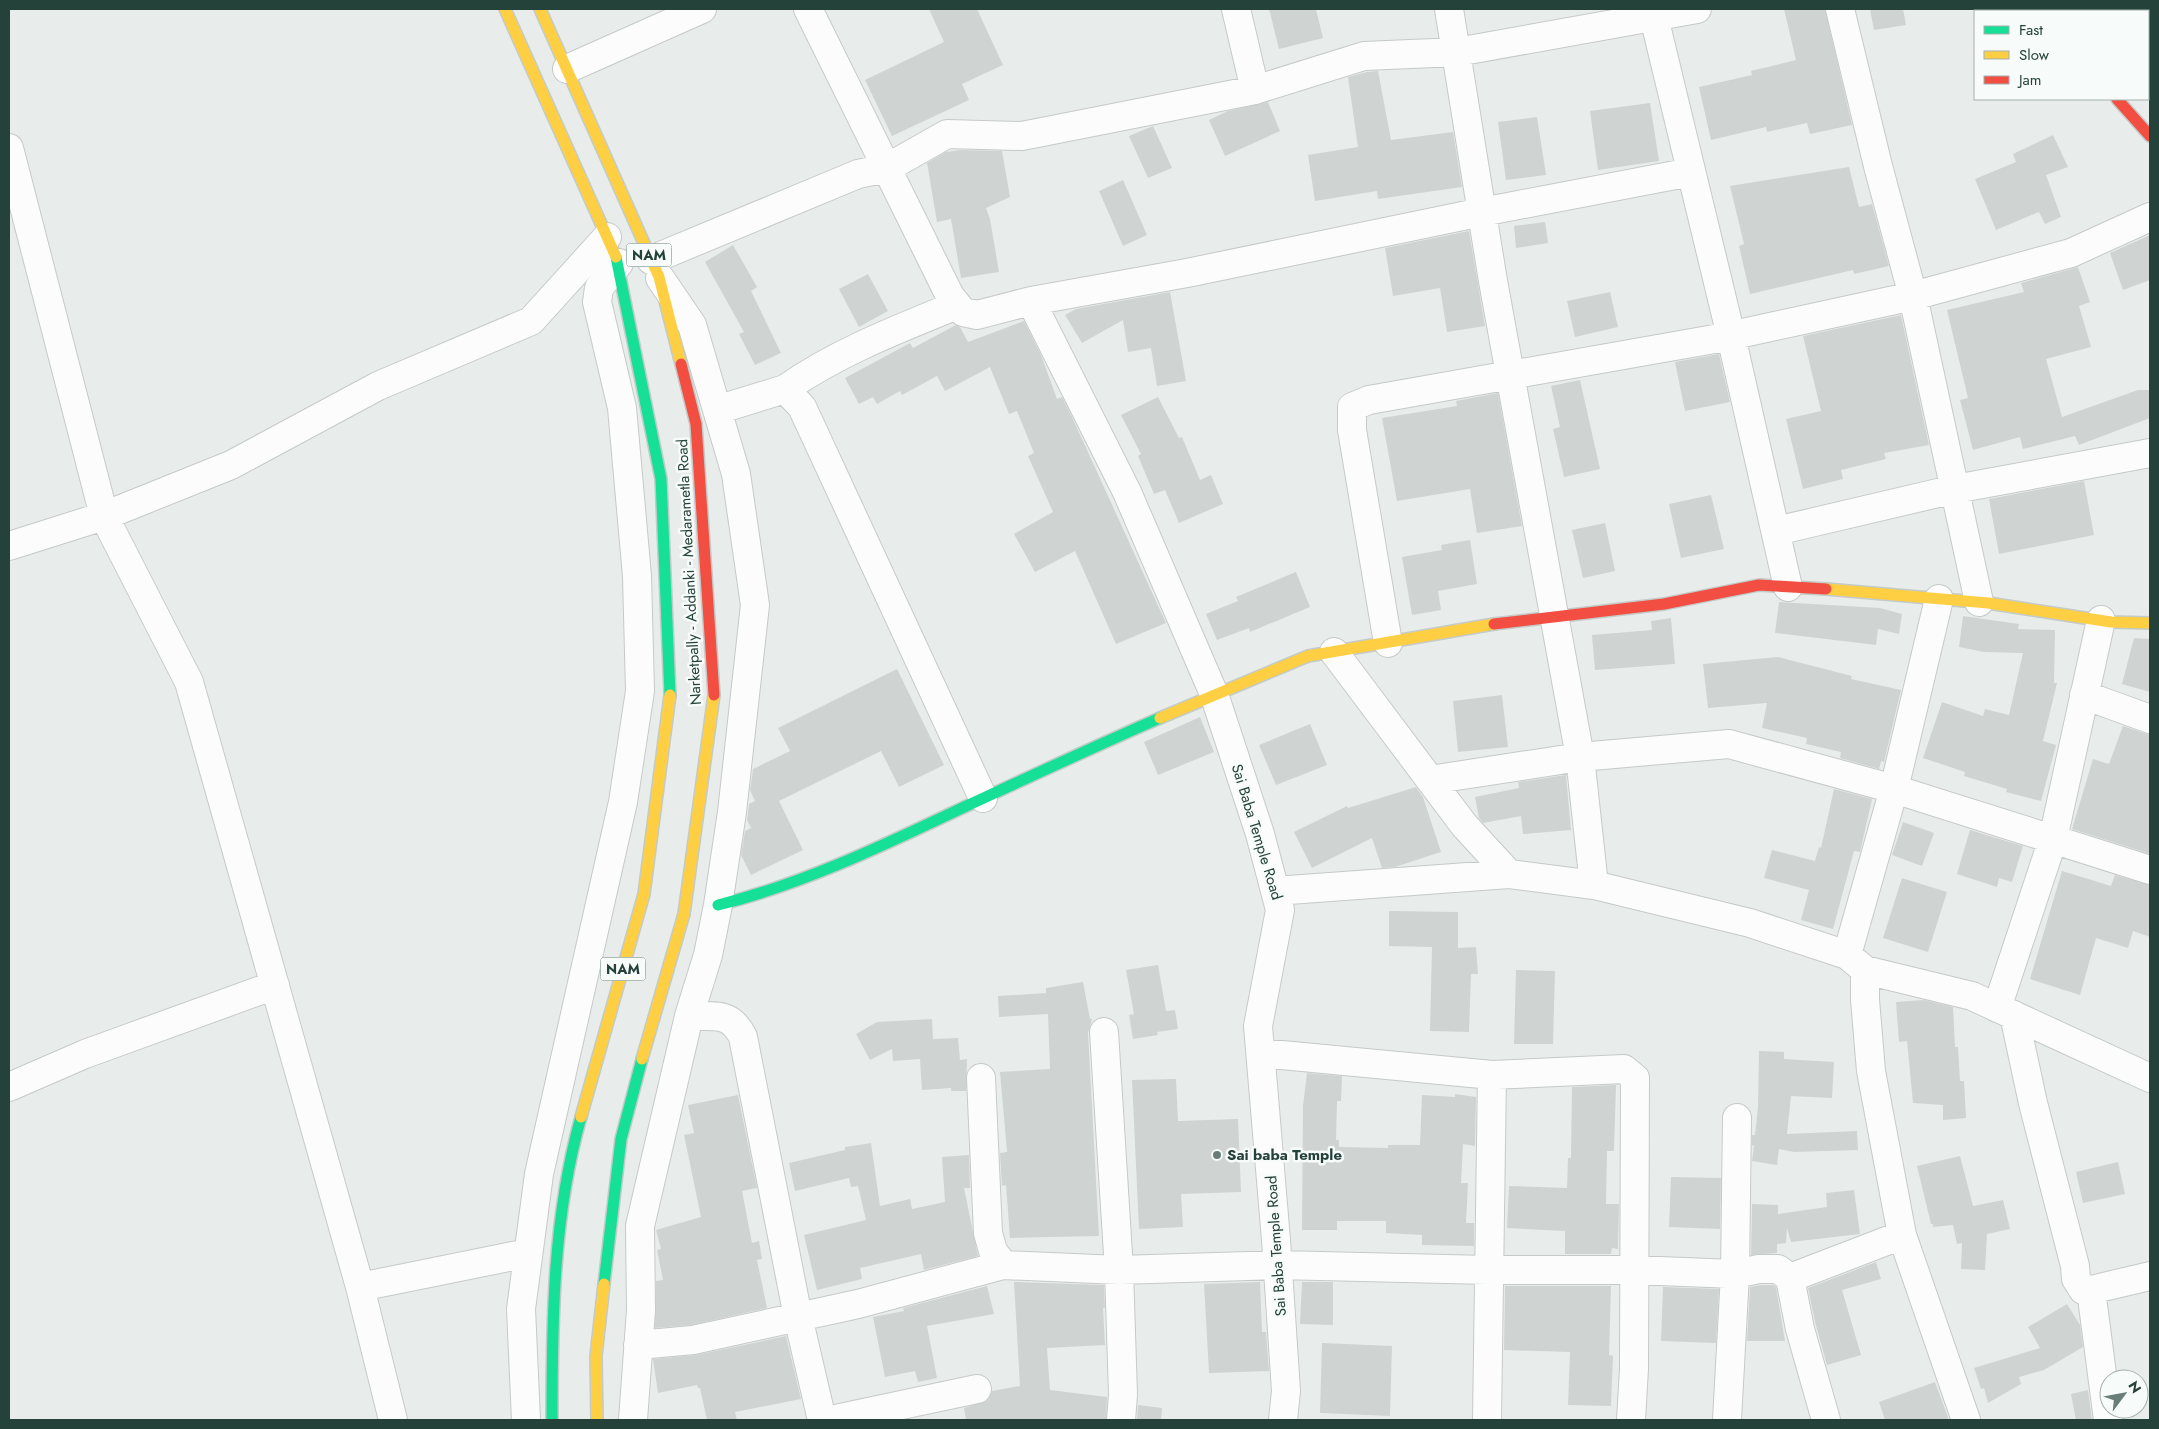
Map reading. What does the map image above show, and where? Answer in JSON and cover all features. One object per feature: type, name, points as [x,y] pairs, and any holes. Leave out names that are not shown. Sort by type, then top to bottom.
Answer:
[{"type":"main road","name":"Narketpally - Addanki - Medarametla Road","points":[[505,9],[619,263],[662,479],[671,689],[644,894],[571,1151],[557,1240],[552,1306],[552,1420]]},
{"type":"main road","name":"Narketpally - Addanki - Medarametla Road","points":[[540,9],[655,268],[696,424],[714,696],[684,914],[652,1020],[620,1140],[596,1356],[597,1420]]},
{"type":"main road","points":[[2118,100],[2150,136]]},
{"type":"main road","points":[[718,905],[772,891],[880,847],[1214,694],[1308,656],[1506,622],[1664,604],[1759,585],[1939,598],[2101,620],[2150,622]]},
{"type":"street","points":[[567,69],[702,9]]},
{"type":"street","points":[[808,9],[950,296],[963,312],[977,315],[1031,301],[1188,273],[1482,212],[1692,172]]},
{"type":"street","points":[[1236,9],[1255,90]]},
{"type":"street","points":[[1448,9],[1457,52],[1510,376],[1580,757],[1594,885]]},
{"type":"street","points":[[633,1420],[641,1310],[640,1226],[689,1016],[708,956],[718,905],[732,812],[756,605],[736,474],[718,410],[692,325],[655,268],[858,174],[887,168],[947,134],[1022,136],[1255,90],[1364,56],[1457,52],[1653,13],[1697,9]]},
{"type":"street","points":[[1840,9],[1878,166],[1913,296],[1979,602]]},
{"type":"street","points":[[1653,13],[1731,336],[1788,587]]},
{"type":"street","points":[[9,148],[104,516],[189,682],[360,1287],[393,1420]]},
{"type":"street","points":[[1388,643],[1352,430],[1352,407],[1369,400],[1731,336],[1913,296],[2071,253],[2150,217]]},
{"type":"street","points":[[9,546],[104,516],[231,465],[378,386],[531,321],[607,237]]},
{"type":"street","points":[[526,1420],[521,1309],[539,1174],[623,802],[640,691],[637,576],[622,408],[597,302],[599,288],[619,263]]},
{"type":"street","name":"Sai Baba Temple Road","points":[[1031,301],[1127,492],[1214,694],[1260,834],[1280,910],[1258,1026],[1278,1265],[1286,1391],[1283,1420]]},
{"type":"street","points":[[718,410],[785,389],[815,368],[884,335],[957,305]]},
{"type":"street","points":[[785,389],[802,407],[984,798]]},
{"type":"street","points":[[1776,531],[1955,489],[2150,453]]},
{"type":"street","points":[[1939,598],[1894,788],[1856,963],[1865,1000],[1871,1071],[1902,1235],[1966,1420]]},
{"type":"street","points":[[2101,620],[2052,839],[2006,1012],[2032,1103],[2076,1279],[2083,1290],[2091,1290],[2150,1276]]},
{"type":"street","points":[[1334,652],[1464,825],[1509,874]]},
{"type":"street","points":[[2084,695],[2150,719]]},
{"type":"street","points":[[1430,780],[1580,757],[1729,744],[1894,788],[2150,870]]},
{"type":"street","points":[[1275,891],[1509,874],[1594,885],[1750,924],[1856,963],[1972,996],[2150,1078]]},
{"type":"street","points":[[9,1087],[85,1054],[275,985]]},
{"type":"street","points":[[689,1016],[725,1017],[737,1024],[744,1037],[798,1317],[822,1420]]},
{"type":"street","points":[[1104,1032],[1119,1270],[1123,1395],[1121,1420]]},
{"type":"street","points":[[1261,1053],[1492,1075],[1624,1069],[1635,1078],[1634,1369],[1631,1420]]},
{"type":"street","points":[[1487,1420],[1492,1075]]},
{"type":"street","points":[[981,1078],[988,1233],[993,1251],[1003,1265]]},
{"type":"street","points":[[1728,1420],[1735,1274],[1737,1118]]},
{"type":"street","points":[[1790,1278],[1902,1235]]},
{"type":"street","points":[[360,1287],[528,1253]]},
{"type":"street","points":[[638,1345],[693,1340],[858,1304],[1003,1265],[1119,1270],[1278,1265],[1488,1270],[1634,1270],[1735,1274],[1778,1269],[1790,1278],[1800,1329],[1826,1420]]},
{"type":"street","points":[[2091,1290],[2108,1420]]},
{"type":"street","points":[[831,1420],[977,1389]]},
{"type":"building","points":[[929,9],[977,9],[1003,65],[962,84],[969,100],[892,136],[865,80],[944,42]]},
{"type":"building","points":[[1269,9],[1316,9],[1323,38],[1279,49]]},
{"type":"building","points":[[1784,9],[1825,9],[1852,125],[1810,134],[1807,123],[1767,132],[1766,127],[1711,140],[1699,87],[1752,75],[1751,71],[1796,60]]},
{"type":"building","points":[[1870,9],[1903,9],[1906,25],[1874,30]]},
{"type":"building","points":[[1378,71],[1391,140],[1453,132],[1462,187],[1378,199],[1377,191],[1315,201],[1308,155],[1358,147],[1348,77]]},
{"type":"building","points":[[1268,102],[1280,131],[1225,156],[1209,120],[1228,111]]},
{"type":"building","points":[[1650,103],[1659,161],[1598,170],[1590,111]]},
{"type":"building","points":[[1537,117],[1546,175],[1506,180],[1498,122]]},
{"type":"building","points":[[1153,126],[1172,168],[1148,178],[1129,136]]},
{"type":"building","points":[[2053,135],[2068,167],[2046,175],[2061,217],[2045,224],[2039,212],[1996,230],[1975,179],[2016,162],[2013,154]]},
{"type":"building","points":[[961,150],[1002,151],[1010,197],[986,208],[990,219],[999,272],[961,278],[951,219],[937,222],[927,163],[946,152]]},
{"type":"building","points":[[1849,167],[1859,207],[1872,204],[1889,266],[1854,274],[1853,270],[1750,294],[1739,246],[1744,244],[1730,186]]},
{"type":"building","points":[[1123,180],[1147,235],[1123,246],[1099,191]]},
{"type":"building","points":[[1545,222],[1548,243],[1516,248],[1514,226]]},
{"type":"building","points":[[1469,231],[1485,326],[1447,332],[1440,288],[1393,296],[1385,248]]},
{"type":"building","points":[[2150,235],[2150,280],[2123,290],[2110,253]]},
{"type":"building","points":[[733,245],[757,287],[751,291],[781,353],[755,365],[739,334],[744,332],[705,262]]},
{"type":"building","points":[[2078,267],[2090,302],[2079,306],[2091,347],[2046,359],[2062,417],[2138,390],[2150,390],[2150,418],[2079,445],[2075,436],[2023,449],[2020,437],[1973,450],[1960,400],[1968,398],[1947,310],[2024,292],[2021,283]]},
{"type":"building","points":[[868,274],[888,311],[859,327],[839,289]]},
{"type":"building","points":[[1170,292],[1186,381],[1157,386],[1151,348],[1128,352],[1123,320],[1082,343],[1065,315],[1076,309]]},
{"type":"building","points":[[1610,292],[1618,327],[1575,337],[1567,301]]},
{"type":"building","points":[[1901,315],[1929,445],[1884,453],[1886,459],[1841,470],[1843,479],[1803,489],[1786,419],[1821,411],[1803,336]]},
{"type":"building","points":[[1024,321],[1041,355],[1057,399],[1062,397],[1072,417],[1166,623],[1116,644],[1075,551],[1035,572],[1014,534],[1053,512],[1028,456],[1034,453],[1017,411],[1009,414],[990,367],[945,391],[937,376],[902,395],[900,391],[877,404],[873,397],[859,404],[845,378],[910,343],[913,348],[956,325],[960,327],[968,342]]},
{"type":"building","points":[[1719,354],[1730,402],[1685,411],[1675,362]]},
{"type":"building","points":[[1580,380],[1600,469],[1564,477],[1553,429],[1560,427],[1551,386]]},
{"type":"building","points":[[1498,393],[1522,526],[1477,533],[1470,489],[1397,501],[1382,418],[1457,406],[1456,401]]},
{"type":"building","points":[[1158,397],[1179,438],[1182,437],[1200,480],[1211,475],[1223,504],[1179,523],[1165,490],[1154,494],[1138,456],[1141,454],[1121,415]]},
{"type":"building","points":[[2084,481],[2094,535],[1999,554],[1989,499]]},
{"type":"building","points":[[1711,495],[1724,549],[1681,558],[1669,504]]},
{"type":"building","points":[[1605,523],[1615,571],[1583,578],[1572,530]]},
{"type":"building","points":[[1470,540],[1477,584],[1438,591],[1441,610],[1412,615],[1402,557],[1442,550],[1441,545]]},
{"type":"building","points":[[1296,572],[1310,607],[1250,632],[1249,628],[1217,640],[1206,614],[1238,601],[1236,597]]},
{"type":"building","points":[[1779,602],[1880,608],[1902,614],[1899,634],[1878,629],[1876,645],[1775,633]]},
{"type":"building","points":[[1963,616],[2019,624],[2018,629],[2055,630],[2054,683],[2057,683],[2043,741],[2056,745],[2041,801],[2006,792],[2007,789],[1964,776],[1965,772],[1923,758],[1942,702],[1983,716],[1985,709],[2009,715],[2023,653],[1984,652],[1959,647]]},
{"type":"building","points":[[1671,618],[1675,664],[1595,670],[1592,635],[1652,630],[1651,621]]},
{"type":"building","points":[[2134,638],[2150,639],[2150,692],[2122,684]]},
{"type":"building","points":[[1778,657],[1852,676],[1851,679],[1901,690],[1884,762],[1881,761],[1879,769],[1840,758],[1841,752],[1806,744],[1807,738],[1762,728],[1767,703],[1708,708],[1703,664]]},
{"type":"building","points":[[897,669],[944,765],[899,787],[881,751],[779,801],[803,850],[751,875],[741,855],[745,831],[751,828],[747,820],[749,804],[755,801],[750,790],[753,769],[790,751],[778,728]]},
{"type":"building","points":[[1502,695],[1508,747],[1458,752],[1453,701]]},
{"type":"building","points":[[1200,717],[1214,752],[1158,775],[1144,742]]},
{"type":"building","points":[[1310,724],[1327,765],[1276,785],[1259,745]]},
{"type":"building","points":[[2123,726],[2150,735],[2150,854],[2072,829],[2093,759],[2109,764]]},
{"type":"building","points":[[1566,775],[1571,830],[1523,834],[1521,816],[1483,823],[1479,818],[1475,797],[1519,788],[1518,782]]},
{"type":"building","points":[[1416,787],[1423,797],[1441,852],[1395,867],[1382,868],[1372,838],[1312,868],[1294,832],[1347,806],[1348,808]]},
{"type":"building","points":[[1834,789],[1872,799],[1860,852],[1854,851],[1833,929],[1801,920],[1809,890],[1764,878],[1772,850],[1815,861],[1819,847],[1821,848]]},
{"type":"building","points":[[1903,822],[1934,833],[1922,866],[1892,855]]},
{"type":"building","points":[[1970,830],[2023,846],[2012,882],[1999,878],[1997,887],[1957,874]]},
{"type":"building","points":[[2062,871],[2111,886],[2115,875],[2150,885],[2150,937],[2133,931],[2128,948],[2096,938],[2080,995],[2030,979]]},
{"type":"building","points":[[1902,878],[1947,892],[1928,952],[1883,938]]},
{"type":"building","points":[[1389,911],[1458,912],[1458,948],[1476,947],[1478,974],[1471,974],[1469,1032],[1430,1031],[1432,947],[1389,946]]},
{"type":"building","points":[[1158,965],[1166,1011],[1175,1010],[1178,1029],[1157,1032],[1158,1035],[1133,1039],[1129,1015],[1134,1014],[1126,970]]},
{"type":"building","points":[[1516,970],[1555,971],[1553,1044],[1514,1044]]},
{"type":"building","points":[[1083,982],[1090,1019],[1092,1019],[1088,1033],[1099,1236],[1010,1238],[1006,1185],[1002,1186],[1000,1153],[1007,1152],[1000,1072],[1050,1069],[1048,1014],[999,1017],[998,996],[1046,993],[1046,988]]},
{"type":"building","points":[[1924,1000],[1953,1007],[1955,1047],[1958,1047],[1960,1081],[1964,1081],[1966,1118],[1943,1120],[1943,1105],[1913,1103],[1907,1041],[1899,1042],[1896,1002]]},
{"type":"building","points":[[932,1019],[933,1039],[958,1038],[960,1060],[967,1059],[966,1091],[951,1091],[951,1088],[922,1090],[920,1059],[893,1061],[892,1049],[870,1060],[856,1034],[877,1022]]},
{"type":"building","points":[[1759,1051],[1784,1052],[1784,1059],[1834,1062],[1832,1098],[1791,1096],[1787,1134],[1857,1131],[1858,1150],[1794,1152],[1779,1149],[1777,1165],[1752,1161],[1754,1146],[1752,1145],[1752,1135],[1755,1135],[1758,1107]]},
{"type":"building","points":[[1307,1073],[1342,1076],[1341,1101],[1337,1101],[1336,1140],[1339,1140],[1339,1147],[1388,1148],[1388,1145],[1420,1145],[1422,1095],[1455,1097],[1455,1094],[1476,1097],[1475,1146],[1463,1144],[1461,1183],[1468,1183],[1466,1223],[1474,1223],[1474,1246],[1422,1245],[1422,1235],[1386,1233],[1386,1221],[1337,1221],[1337,1230],[1302,1230],[1303,1106]]},
{"type":"building","points":[[1176,1079],[1178,1121],[1238,1119],[1241,1192],[1181,1194],[1183,1227],[1139,1229],[1132,1080]]},
{"type":"building","points":[[1616,1085],[1614,1151],[1607,1151],[1606,1204],[1619,1204],[1618,1249],[1612,1248],[1611,1254],[1565,1254],[1565,1231],[1507,1228],[1509,1186],[1567,1188],[1568,1158],[1571,1158],[1572,1087]]},
{"type":"building","points":[[738,1095],[757,1188],[742,1191],[752,1243],[759,1241],[762,1259],[757,1260],[767,1308],[691,1325],[655,1328],[656,1281],[663,1280],[657,1250],[661,1249],[656,1230],[701,1217],[684,1135],[694,1133],[688,1105]]},
{"type":"building","points":[[871,1143],[880,1206],[910,1199],[912,1209],[945,1202],[942,1157],[969,1155],[970,1188],[964,1188],[978,1256],[924,1270],[921,1254],[860,1268],[862,1279],[817,1290],[804,1235],[866,1220],[858,1186],[851,1187],[849,1178],[795,1191],[789,1163],[845,1150],[845,1147]]},
{"type":"building","points":[[1960,1156],[1973,1206],[2003,1200],[2010,1229],[1987,1234],[1985,1270],[1961,1269],[1962,1243],[1957,1244],[1953,1225],[1933,1227],[1933,1224],[1931,1224],[1917,1166]]},
{"type":"building","points":[[2118,1162],[2125,1194],[2083,1203],[2076,1172]]},
{"type":"building","points":[[1671,1177],[1721,1178],[1720,1229],[1669,1227]]},
{"type":"building","points":[[1854,1190],[1860,1234],[1791,1242],[1787,1228],[1786,1243],[1777,1244],[1777,1253],[1751,1255],[1752,1204],[1778,1205],[1778,1214],[1827,1207],[1826,1193]]},
{"type":"building","points":[[1876,1262],[1881,1279],[1842,1290],[1861,1355],[1827,1365],[1808,1288]]},
{"type":"building","points":[[1014,1282],[1104,1285],[1105,1345],[1047,1348],[1050,1390],[1107,1397],[1106,1420],[966,1420],[964,1408],[987,1401],[992,1391],[1020,1386]]},
{"type":"building","points":[[1260,1282],[1262,1332],[1266,1332],[1269,1371],[1209,1373],[1204,1284]]},
{"type":"building","points":[[1302,1282],[1333,1282],[1333,1325],[1300,1324]]},
{"type":"building","points":[[1773,1285],[1776,1287],[1785,1341],[1747,1341],[1750,1287]]},
{"type":"building","points":[[987,1286],[994,1314],[927,1326],[937,1378],[918,1382],[915,1371],[885,1377],[873,1317],[904,1311],[903,1308]]},
{"type":"building","points":[[1505,1286],[1611,1286],[1609,1355],[1613,1356],[1611,1406],[1568,1405],[1570,1352],[1504,1350]]},
{"type":"building","points":[[1663,1287],[1719,1289],[1716,1343],[1661,1341]]},
{"type":"building","points":[[2067,1304],[2080,1325],[2083,1347],[2044,1370],[2019,1377],[2021,1384],[1988,1403],[1984,1388],[1981,1389],[1974,1368],[2040,1348],[2028,1327]]},
{"type":"building","points":[[786,1336],[801,1399],[735,1412],[737,1420],[707,1420],[700,1388],[697,1385],[658,1393],[653,1359],[696,1355]]},
{"type":"building","points":[[1322,1343],[1392,1346],[1390,1416],[1320,1413]]},
{"type":"building","points":[[1935,1382],[1949,1420],[1885,1420],[1879,1402]]},
{"type":"building","points":[[2088,1390],[2092,1420],[2076,1420],[2071,1394]]},
{"type":"building","points":[[1138,1405],[1162,1408],[1161,1420],[1137,1420]]},
{"type":"traffic: fast","points":[[616,257],[661,479],[670,695]]},
{"type":"traffic: fast","points":[[718,905],[781,886],[842,863],[1160,718]]},
{"type":"traffic: fast","points":[[604,1284],[621,1139],[642,1059]]},
{"type":"traffic: fast","points":[[552,1420],[556,1267],[565,1192],[581,1117]]},
{"type":"traffic: slow","points":[[505,9],[616,257]]},
{"type":"traffic: slow","points":[[540,9],[659,277],[681,364]]},
{"type":"traffic: slow","points":[[1826,589],[1988,603],[2111,622],[2150,623]]},
{"type":"traffic: slow","points":[[1160,718],[1308,656],[1494,624]]},
{"type":"traffic: slow","points":[[581,1117],[644,894],[670,695]]},
{"type":"traffic: slow","points":[[642,1059],[684,914],[714,695]]},
{"type":"traffic: slow","points":[[597,1420],[596,1356],[604,1284]]},
{"type":"traffic: jam","points":[[2118,100],[2150,136]]},
{"type":"traffic: jam","points":[[681,364],[696,424],[714,695]]},
{"type":"traffic: jam","points":[[1494,624],[1664,604],[1759,585],[1826,589]]},
{"type":"place","name":"Sai baba Temple","points":[[1217,1155]]}]
